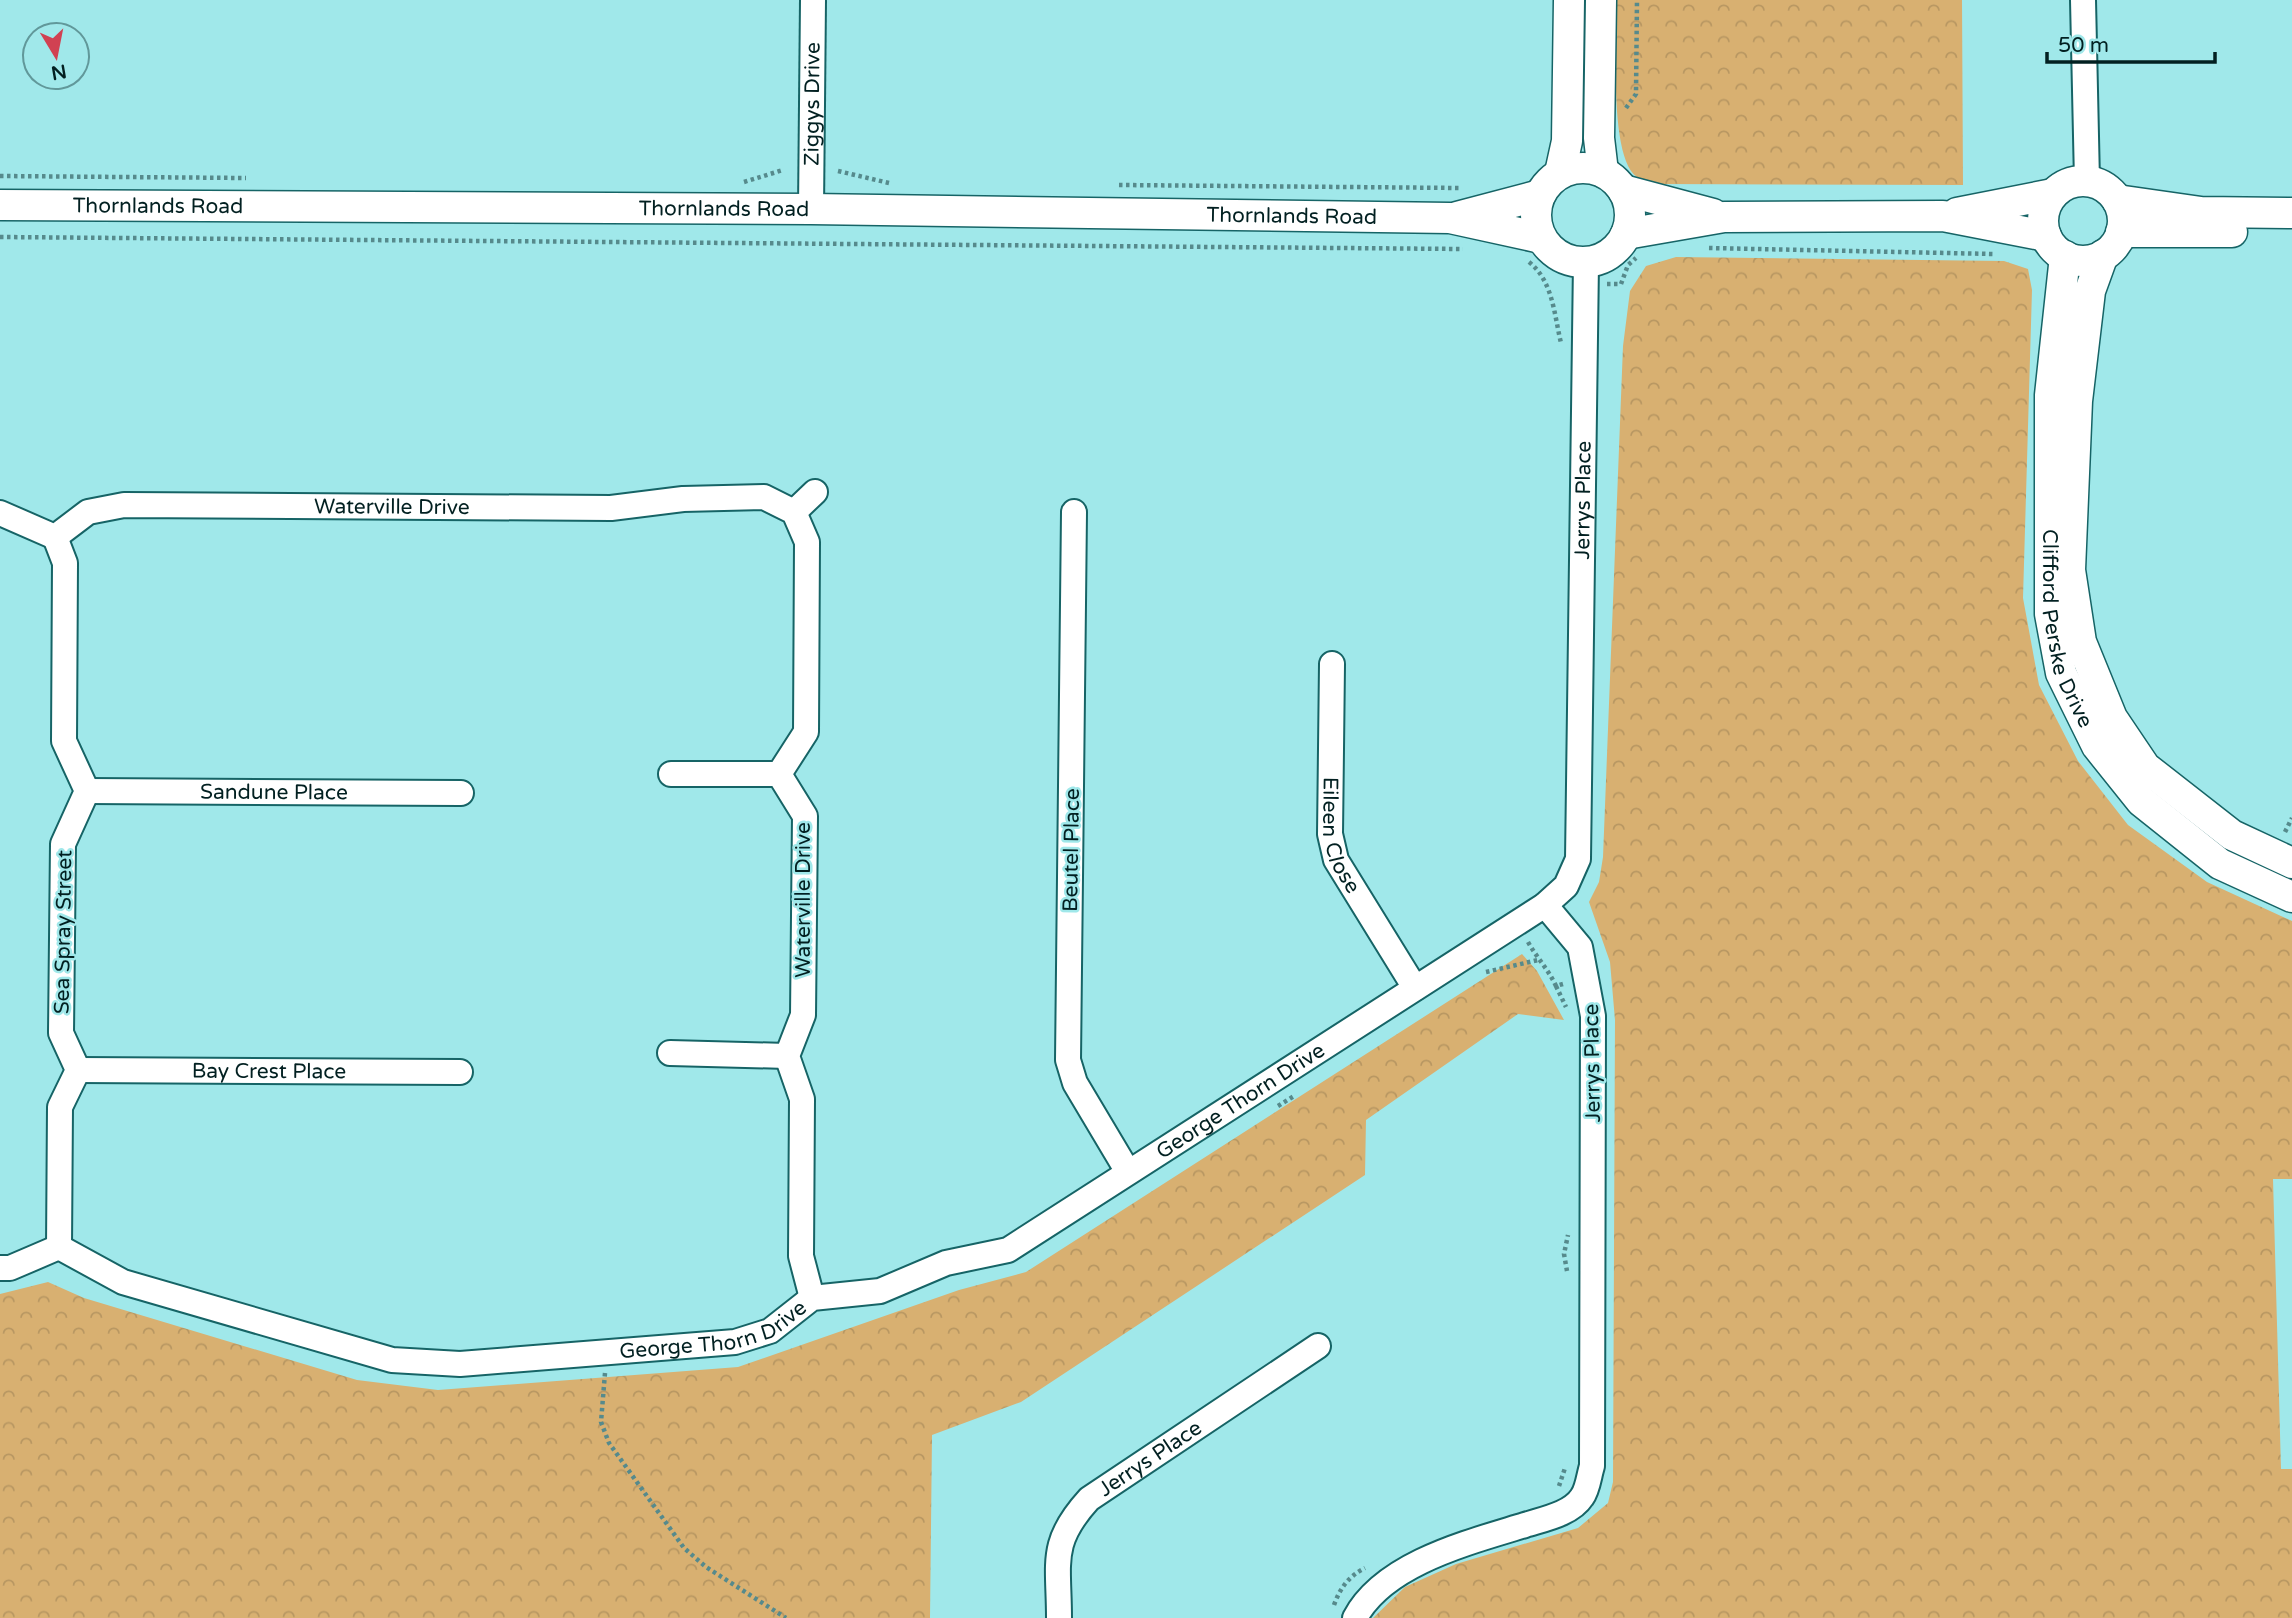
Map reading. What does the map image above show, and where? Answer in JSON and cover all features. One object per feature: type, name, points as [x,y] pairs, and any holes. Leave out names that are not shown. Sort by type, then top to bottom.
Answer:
[{"type":"street","name":"Ziggys Drive","points":[[811,209],[813,0]]},
{"type":"street","points":[[1530,247],[1539,195],[1560,173],[1567,141],[1569,0]]},
{"type":"street","points":[[1601,0],[1599,138],[1613,181],[1630,211],[1633,244]]},
{"type":"street","points":[[2083,0],[2087,181]]},
{"type":"street","points":[[1560,173],[1589,168],[1613,181],[1724,217]]},
{"type":"street","points":[[2056,246],[2043,214],[2053,194],[2063,186],[2087,181],[2099,184],[2117,200],[2123,221],[2112,244]]},
{"type":"street","points":[[1586,273],[1610,254],[1633,244],[1724,217],[1943,216],[2053,194]]},
{"type":"street","name":"Thornlands Road","points":[[0,205],[811,209],[1450,218],[1539,195]]},
{"type":"street","points":[[2117,200],[2201,212],[2292,213]]},
{"type":"street","points":[[1943,216],[2056,246],[2078,260],[2112,244],[2292,233]]},
{"type":"street","name":"Thornlands Road","points":[[1450,218],[1560,257],[1586,273]]},
{"type":"street","name":"Clifford Perske Drive","points":[[2112,244],[2090,291],[2077,401],[2070,570],[2081,642],[2112,718],[2145,767],[2232,835],[2292,863]]},
{"type":"street","name":"Clifford Perske Drive","points":[[2056,246],[2050,395],[2050,614],[2061,673],[2097,746],[2141,801],[2220,864],[2292,897]]},
{"type":"street","name":"Jerrys Place","points":[[1344,1614],[1363,1603],[1382,1583],[1455,1547],[1560,1514],[1582,1497],[1592,1466],[1593,1016],[1580,947],[1545,905],[1566,886],[1578,859],[1586,273]]},
{"type":"street","points":[[671,774],[779,774],[806,732],[807,542],[794,512],[815,492]]},
{"type":"street","name":"Waterville Drive","points":[[55,537],[88,512],[124,505],[611,508],[683,499],[764,497],[794,512]]},
{"type":"street","name":"Beutel Place","points":[[1074,512],[1068,1060],[1075,1083],[1128,1172]]},
{"type":"street","points":[[0,513],[55,537],[65,563],[64,741],[87,791]]},
{"type":"street","name":"Eileen Close","points":[[1332,664],[1330,834],[1336,860],[1415,988]]},
{"type":"street","name":"Waterville Drive","points":[[779,774],[805,816],[803,1015],[787,1056]]},
{"type":"street","name":"Sandune Place","points":[[87,791],[461,793]]},
{"type":"street","name":"Sea Spray Street","points":[[78,1070],[61,1033],[63,844],[87,791]]},
{"type":"street","name":"George Thorn Drive","points":[[58,1247],[123,1282],[392,1360],[460,1364],[735,1342],[770,1331],[812,1298],[880,1292],[946,1264],[1007,1250],[1545,905]]},
{"type":"street","points":[[670,1054],[787,1056],[802,1099],[801,1256],[812,1298]]},
{"type":"street","points":[[0,1268],[10,1268],[58,1247],[60,1107],[78,1070]]},
{"type":"street","name":"Bay Crest Place","points":[[78,1070],[460,1072]]},
{"type":"street","name":"Jerrys Place","points":[[1059,1618],[1058,1544],[1070,1519],[1089,1499],[1318,1346]]},
{"type":"path","points":[[838,170],[903,183]]},
{"type":"path","points":[[1111,185],[1473,189]]},
{"type":"path","points":[[0,237],[1475,250]]},
{"type":"path","points":[[1548,285],[1586,273],[1621,284],[1633,244]]},
{"type":"path","points":[[1530,247],[1548,285],[1562,349]]},
{"type":"path","points":[[1707,248],[1999,254]]},
{"type":"path","points":[[1517,923],[1538,960]]},
{"type":"path","points":[[1556,986],[1570,1014]]},
{"type":"path","points":[[1569,1279],[1564,1254],[1570,1225]]},
{"type":"path","points":[[605,1372],[601,1422],[609,1443],[684,1548],[706,1567],[786,1618]]},
{"type":"path","points":[[1557,1490],[1567,1464]]},
{"type":"path","points":[[1344,1614],[1339,1591],[1354,1574],[1366,1568]]},
{"type":"green space","points":[[1617,0],[1962,0],[1963,185],[1658,184],[1637,177],[1628,165],[1618,121]]},
{"type":"green space","points":[[1676,257],[2004,261],[2028,269],[2032,290],[2023,598],[2039,685],[2078,761],[2128,825],[2207,882],[2292,921],[2292,1179],[2273,1179],[2281,1469],[2292,1469],[2292,1618],[1373,1618],[1405,1587],[1456,1564],[1578,1528],[1608,1503],[1613,1482],[1615,1020],[1610,962],[1589,902],[1599,882],[1603,857],[1623,346],[1630,291],[1646,266]]},
{"type":"green space","points":[[1522,954],[1537,971],[1564,1020],[1518,1014],[1366,1120],[1365,1175],[1021,1402],[932,1435],[930,1618],[0,1618],[0,1294],[48,1282],[84,1298],[357,1380],[438,1390],[738,1367],[959,1290],[1026,1272]]}]
